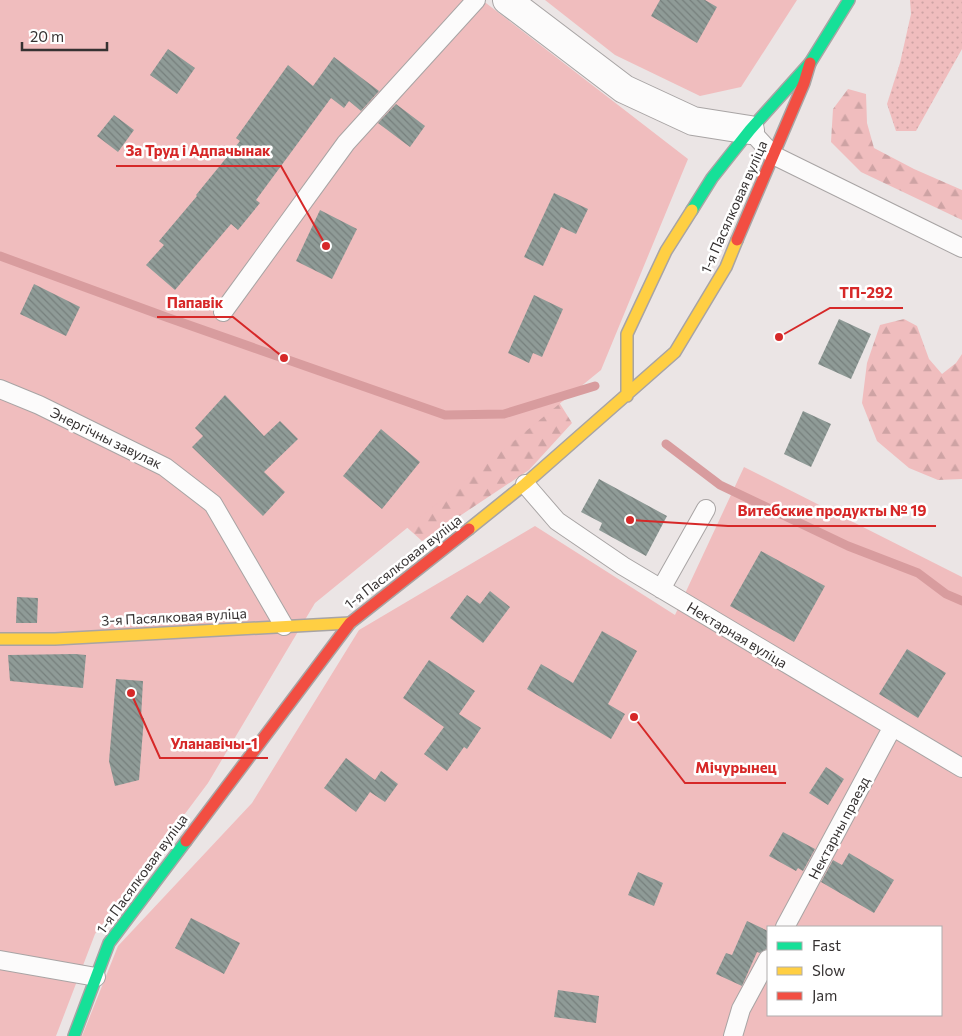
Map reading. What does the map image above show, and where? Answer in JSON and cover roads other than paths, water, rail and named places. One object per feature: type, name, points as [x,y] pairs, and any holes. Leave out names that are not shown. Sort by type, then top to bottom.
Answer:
[{"type":"street","points":[[508,0],[624,89],[693,121],[750,130]]},
{"type":"street","points":[[810,63],[849,0]]},
{"type":"street","name":"1-я Пасялковая вуліца","points":[[627,396],[627,334],[666,251],[712,178],[750,130],[810,63]]},
{"type":"street","name":"1-я Пасялковая вуліца","points":[[74,1036],[109,943],[350,623],[526,484],[675,352],[726,268],[804,82],[810,63]]},
{"type":"street","name":"3-я Пасялковая вуліца","points":[[0,638],[55,639],[350,623]]},
{"type":"lane","points":[[223,312],[346,143],[476,0]]},
{"type":"lane","points":[[750,130],[773,155],[962,248]]},
{"type":"lane","name":"Энергічны завулак","points":[[0,389],[39,405],[165,467],[212,504],[284,626]]},
{"type":"lane","name":"Нектарная вуліца","points":[[526,484],[557,521],[661,589],[962,768]]},
{"type":"lane","points":[[661,589],[706,509]]},
{"type":"lane","name":"Нектарны праезд","points":[[786,926],[892,728]]},
{"type":"lane","points":[[0,960],[96,977]]},
{"type":"lane","points":[[733,1036],[741,1009],[767,961]]},
{"type":"waterway","points":[[0,256],[166,317],[445,415],[504,414],[595,386]]},
{"type":"waterway","points":[[666,444],[720,485],[848,546],[918,573],[946,594],[962,601]]},
{"type":"place","name":"За Труд і Адпачынак","points":[[326,246]]},
{"type":"place","name":"ТП-292","points":[[779,337]]},
{"type":"place","name":"Папавік","points":[[284,358]]},
{"type":"place","name":"Витебские продукты № 19","points":[[630,520]]},
{"type":"place","name":"Уланавічы-1","points":[[131,693]]},
{"type":"place","name":"Мічурынец","points":[[634,717]]}]
